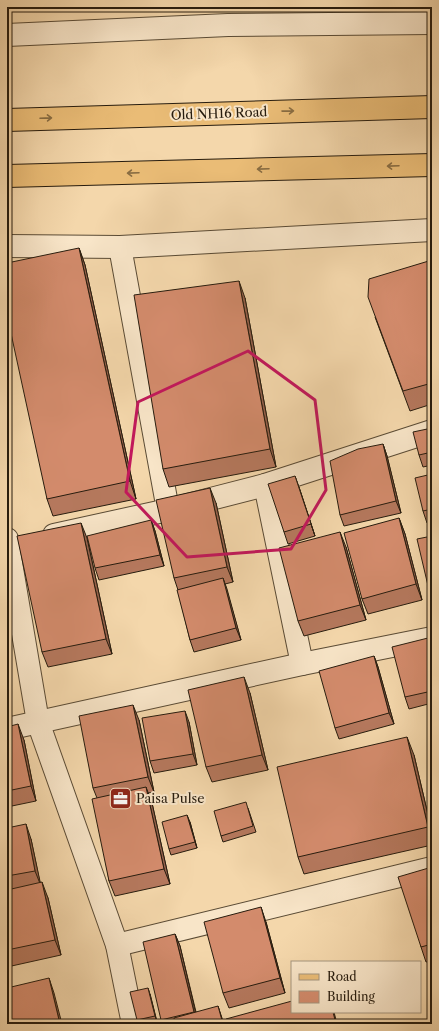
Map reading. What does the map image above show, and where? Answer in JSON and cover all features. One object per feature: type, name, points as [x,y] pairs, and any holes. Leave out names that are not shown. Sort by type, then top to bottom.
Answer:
[{"type":"main road","name":"Old NH16 Road","points":[[7,120],[432,107]]},
{"type":"main road","points":[[7,176],[432,165]]},
{"type":"street","points":[[7,35],[226,16],[432,23]]},
{"type":"street","points":[[7,246],[120,247],[432,230]]},
{"type":"street","points":[[120,247],[168,510]]},
{"type":"street","points":[[8,545],[168,510],[265,485],[432,431]]},
{"type":"street","points":[[265,485],[302,664]]},
{"type":"street","points":[[7,539],[38,722],[117,945],[133,1024]]},
{"type":"street","points":[[7,729],[302,664],[432,638]]},
{"type":"street","points":[[117,945],[432,868]]},
{"type":"highlighted area","points":[[248,351],[315,400],[326,490],[291,549],[187,557],[126,492],[138,402]]},
{"type":"building","points":[[79,248],[130,481],[47,499],[7,315],[7,263]]},
{"type":"building","points":[[432,260],[432,383],[403,391],[368,297],[369,279]]},
{"type":"building","points":[[239,281],[270,449],[163,469],[134,295]]},
{"type":"building","points":[[432,428],[432,452],[419,455],[413,432]]},
{"type":"building","points":[[383,444],[396,501],[340,515],[330,461],[358,449]]},
{"type":"building","points":[[432,474],[432,509],[423,511],[415,478]]},
{"type":"building","points":[[295,476],[311,524],[284,532],[268,484]]},
{"type":"building","points":[[210,488],[227,567],[174,578],[156,500]]},
{"type":"building","points":[[399,518],[416,584],[362,599],[344,533]]},
{"type":"building","points":[[151,520],[160,555],[95,568],[87,536]]},
{"type":"building","points":[[81,523],[106,639],[42,652],[17,536]]},
{"type":"building","points":[[340,532],[360,605],[298,621],[279,548]]},
{"type":"building","points":[[432,536],[432,590],[429,590],[417,539]]},
{"type":"building","points":[[223,578],[236,628],[190,640],[177,590]]},
{"type":"building","points":[[432,637],[432,691],[405,697],[392,647]]},
{"type":"building","points":[[374,656],[389,713],[335,728],[319,671]]},
{"type":"building","points":[[244,677],[262,755],[206,767],[188,690]]},
{"type":"building","points":[[133,705],[148,777],[93,788],[79,716]]},
{"type":"building","points":[[185,711],[193,754],[150,761],[142,718]]},
{"type":"building","points":[[18,724],[31,786],[7,791],[7,727]]},
{"type":"building","points":[[407,737],[428,827],[298,857],[277,767]]},
{"type":"building","points":[[146,787],[164,869],[109,881],[92,799]]},
{"type":"building","points":[[246,802],[253,826],[221,836],[214,811]]},
{"type":"building","points":[[187,815],[195,842],[169,849],[162,822]]},
{"type":"building","points":[[26,824],[35,871],[7,876],[7,828]]},
{"type":"building","points":[[432,867],[432,944],[421,947],[398,877]]},
{"type":"building","points":[[42,882],[55,940],[7,950],[7,890]]},
{"type":"building","points":[[261,907],[280,978],[223,993],[204,922]]},
{"type":"building","points":[[175,934],[194,1012],[161,1020],[143,942]]},
{"type":"building","points":[[49,978],[60,1024],[7,1024],[7,988]]},
{"type":"building","points":[[148,988],[155,1016],[137,1020],[130,992]]},
{"type":"building","points":[[291,1001],[291,1013],[333,1013],[336,1024],[228,1024],[226,1019]]},
{"type":"building","points":[[218,1006],[223,1024],[175,1024],[174,1018]]},
{"type":"place","name":"Paisa Pulse","points":[[121,798]]}]
